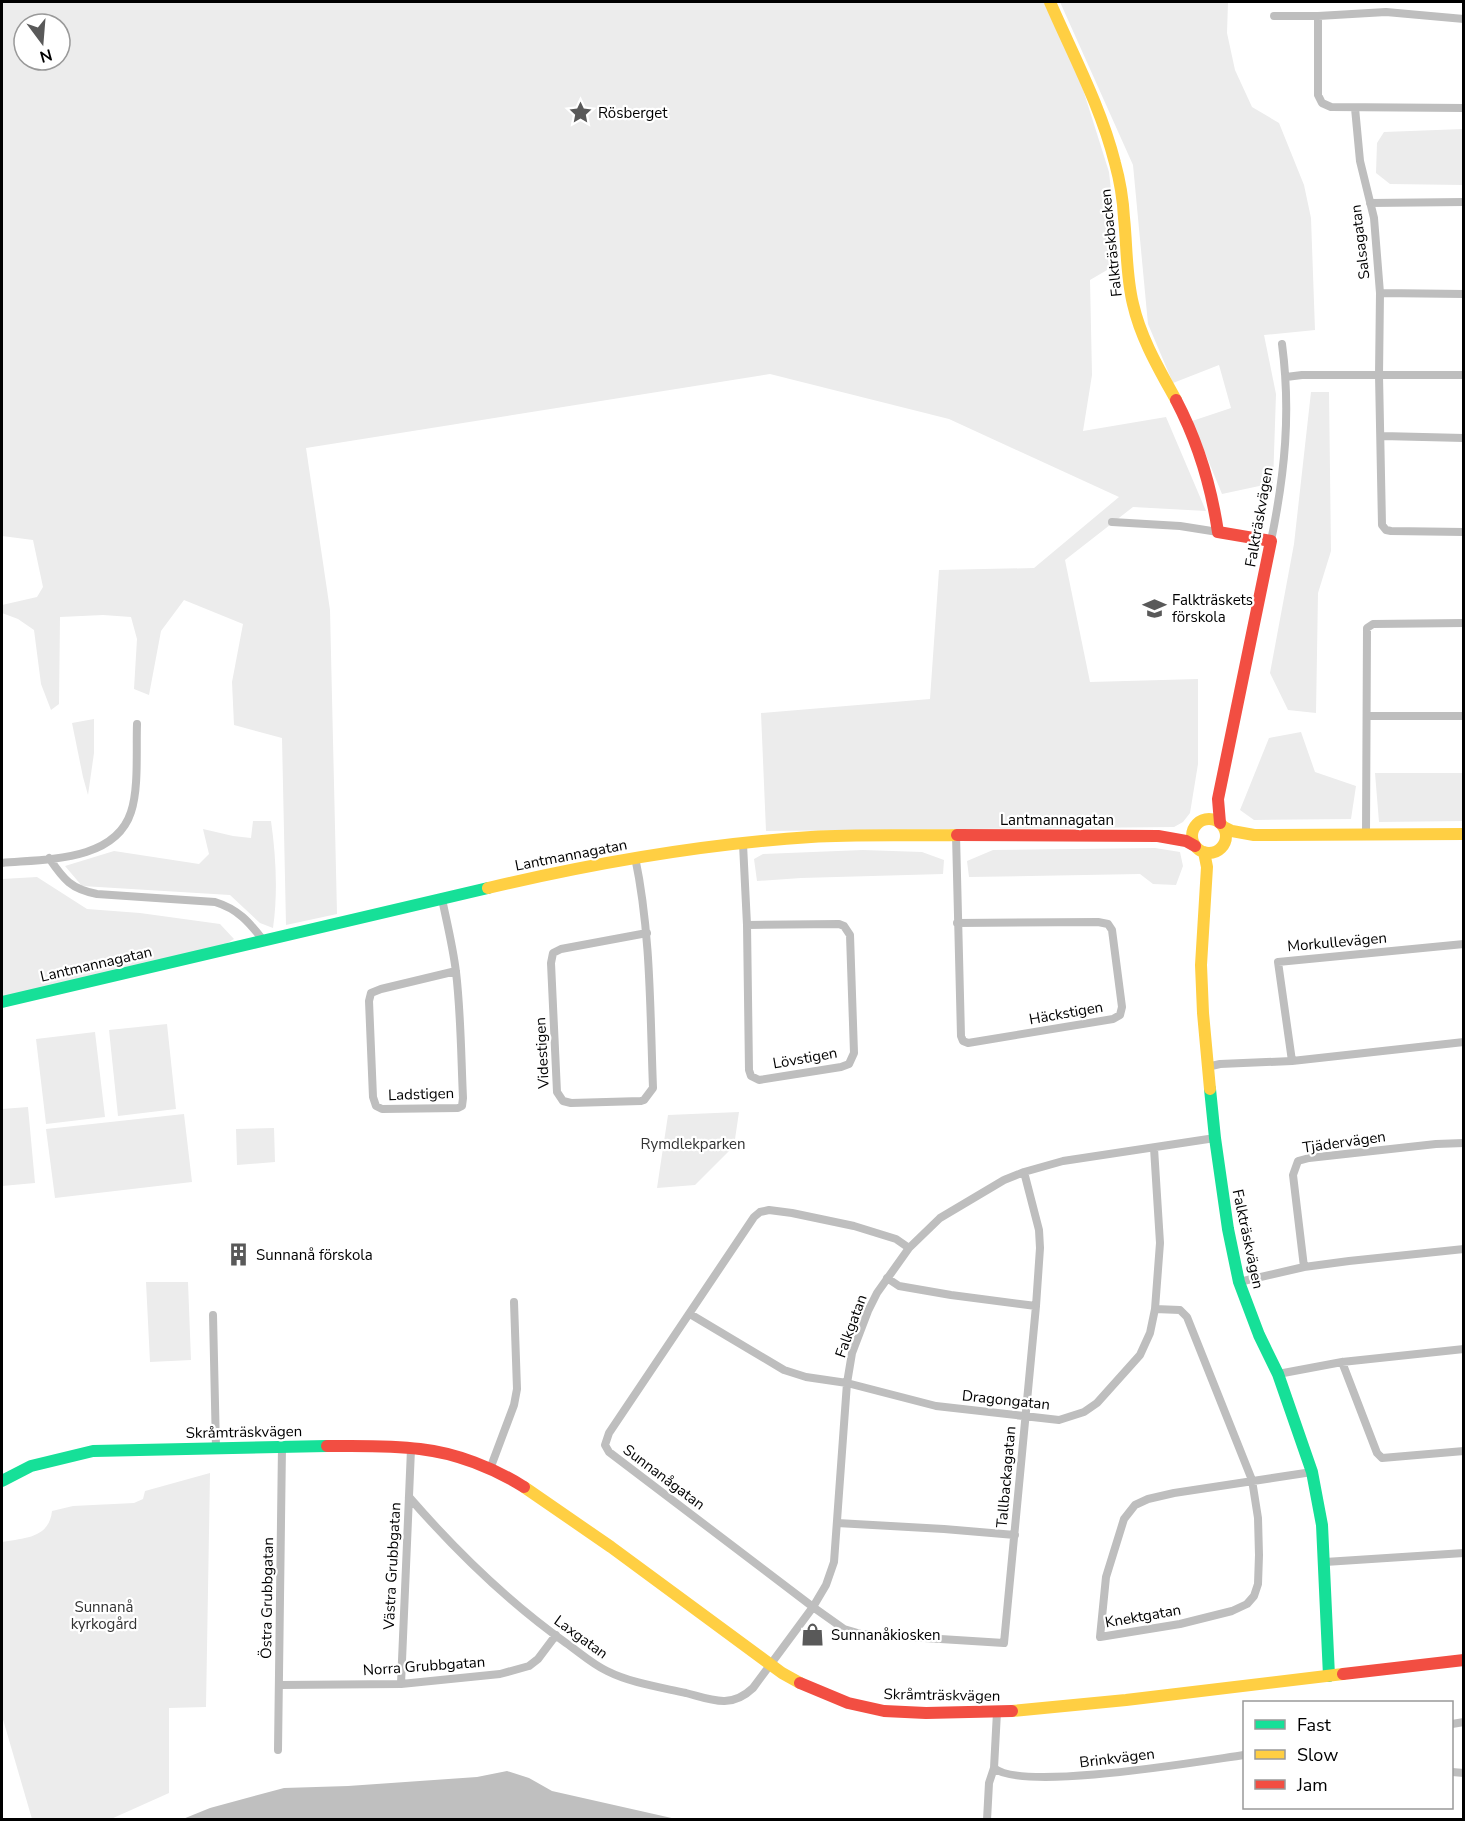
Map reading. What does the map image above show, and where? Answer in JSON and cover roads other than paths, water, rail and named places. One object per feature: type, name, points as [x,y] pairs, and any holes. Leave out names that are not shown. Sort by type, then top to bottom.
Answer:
[{"type":"street","name":"Falkträskbacken","points":[[1050,2],[1085,76],[1114,158],[1124,210],[1129,285],[1136,317],[1146,345],[1195,442],[1210,484],[1218,532]]},
{"type":"street","points":[[1274,16],[1386,12],[1464,19]]},
{"type":"street","points":[[1318,16],[1318,95],[1323,103],[1331,107],[1355,108],[1464,108]]},
{"type":"street","name":"Salsagatan","points":[[1355,108],[1360,161],[1374,218],[1380,293],[1382,525],[1386,530],[1464,532]]},
{"type":"street","points":[[1370,203],[1464,202]]},
{"type":"street","points":[[1380,293],[1464,294]]},
{"type":"street","name":"Falkträskvägen","points":[[1218,799],[1280,494],[1286,451],[1286,377],[1282,344]]},
{"type":"street","points":[[1286,377],[1302,375],[1464,375]]},
{"type":"street","points":[[1382,436],[1464,438]]},
{"type":"street","points":[[1112,522],[1168,525],[1271,540]]},
{"type":"street","points":[[1366,833],[1367,628],[1373,624],[1464,623]]},
{"type":"street","points":[[1368,716],[1464,716]]},
{"type":"street","points":[[2,863],[92,852],[109,843],[131,814],[134,798],[137,724]]},
{"type":"street","points":[[1209,849],[1192,836],[1194,827],[1202,821],[1218,799]]},
{"type":"street","points":[[1209,849],[1227,836],[1222,825],[1218,799]]},
{"type":"street","points":[[1202,821],[1211,819],[1232,831],[1254,835]]},
{"type":"street","name":"Lantmannagatan","points":[[1158,836],[1181,831],[1202,821]]},
{"type":"street","points":[[1209,849],[1237,838],[1254,835],[1464,834]]},
{"type":"street","name":"Häckstigen","points":[[956,835],[957,923],[963,1041],[979,1042],[1113,1019],[1120,1015],[1122,1007],[1112,930],[1108,924],[1098,922],[957,923]]},
{"type":"street","name":"Lantmannagatan","points":[[2,1002],[566,870],[635,857],[812,837],[1158,836],[1186,841],[1209,849]]},
{"type":"street","name":"Lövstigen","points":[[743,844],[751,1076],[759,1080],[849,1064],[854,1053],[848,930],[839,924],[747,924]]},
{"type":"street","name":"Falkträskvägen","points":[[1209,849],[1201,965],[1215,1138],[1228,1229],[1239,1282],[1259,1335],[1278,1374],[1312,1472],[1322,1525],[1329,1676]]},
{"type":"street","name":"Videstigen","points":[[635,857],[642,892],[646,933],[653,1088],[641,1101],[571,1103],[563,1101],[557,1092],[551,963],[554,953],[561,949],[646,933]]},
{"type":"street","points":[[49,858],[64,879],[82,891],[215,902],[229,906],[253,927],[263,940]]},
{"type":"street","name":"Ladstigen","points":[[442,899],[456,971],[462,1106],[458,1108],[382,1109],[376,1106],[373,1097],[369,1001],[371,993],[456,971]]},
{"type":"street","name":"Morkullevägen","points":[[1292,1061],[1278,962],[1464,944]]},
{"type":"street","points":[[1208,1067],[1220,1064],[1292,1061],[1464,1042]]},
{"type":"street","name":"Falkgatan","points":[[770,1665],[813,1607],[832,1573],[847,1383],[852,1353],[877,1293],[909,1248],[940,1218],[1004,1180],[1024,1172],[1063,1161],[1215,1138]]},
{"type":"street","name":"Tjädervägen","points":[[1304,1267],[1293,1175],[1298,1161],[1436,1144],[1464,1143]]},
{"type":"street","name":"Dragongatan","points":[[690,1314],[784,1370],[806,1377],[847,1383],[936,1406],[1059,1420],[1084,1412],[1096,1403],[1140,1355],[1150,1333],[1155,1309],[1160,1243],[1154,1148]]},
{"type":"street","name":"Tallbackagatan","points":[[1004,1643],[1040,1248],[1039,1230],[1024,1172]]},
{"type":"street","name":"Sunnanågatan","points":[[909,1248],[896,1239],[854,1226],[792,1213],[769,1210],[760,1212],[754,1217],[609,1432],[605,1445],[609,1452],[844,1629],[861,1634],[1004,1643]]},
{"type":"street","points":[[1239,1282],[1304,1267],[1464,1249]]},
{"type":"street","points":[[887,1278],[899,1286],[1036,1306]]},
{"type":"street","points":[[490,1469],[514,1406],[517,1389],[514,1302]]},
{"type":"street","points":[[1155,1309],[1180,1310],[1187,1317],[1252,1480]]},
{"type":"street","points":[[213,1315],[216,1448]]},
{"type":"street","points":[[1278,1374],[1342,1362],[1464,1349]]},
{"type":"street","points":[[1342,1362],[1377,1453],[1382,1458],[1464,1451]]},
{"type":"street","name":"Östra Grubbgatan","points":[[278,1750],[282,1446]]},
{"type":"street","name":"Skråmträskvägen","points":[[2,1481],[31,1467],[62,1458],[93,1451],[132,1449],[357,1446],[421,1449],[467,1460],[508,1477],[549,1503],[770,1665],[801,1684],[848,1703],[875,1709],[926,1713],[998,1712],[1126,1700],[1464,1660]]},
{"type":"street","name":"Västra Grubbgatan","points":[[401,1684],[411,1449]]},
{"type":"street","name":"Knektgatan","points":[[1252,1480],[1258,1518],[1258,1584],[1254,1596],[1247,1605],[1180,1624],[1100,1637],[1106,1577],[1124,1519],[1135,1505],[1148,1498],[1252,1480],[1312,1472]]},
{"type":"street","name":"Laxgatan","points":[[409,1497],[449,1541],[505,1596],[605,1670],[625,1679],[714,1700],[735,1700],[753,1688],[770,1665]]},
{"type":"street","points":[[837,1523],[1015,1535]]},
{"type":"street","points":[[1325,1562],[1464,1553]]},
{"type":"street","name":"Norra Grubbgatan","points":[[280,1685],[401,1684],[500,1674],[522,1669],[538,1659],[556,1635]]},
{"type":"street","points":[[987,1820],[998,1712]]},
{"type":"street","name":"Brinkvägen","points":[[994,1768],[999,1772],[1016,1776],[1070,1777],[1243,1755]]},
{"type":"place","name":"Rösberget","points":[[580,113]]},
{"type":"place","name":"Falkträskets förskola","points":[[1154,609]]},
{"type":"place","name":"Sunnanå förskola","points":[[238,1255]]},
{"type":"place","name":"Sunnanåkiosken","points":[[813,1635]]},
{"type":"park label","name":"Rymdlekparken","points":[[693,1144]]},
{"type":"park label","name":"Sunnanå kyrkogård","points":[[104,1616]]}]
